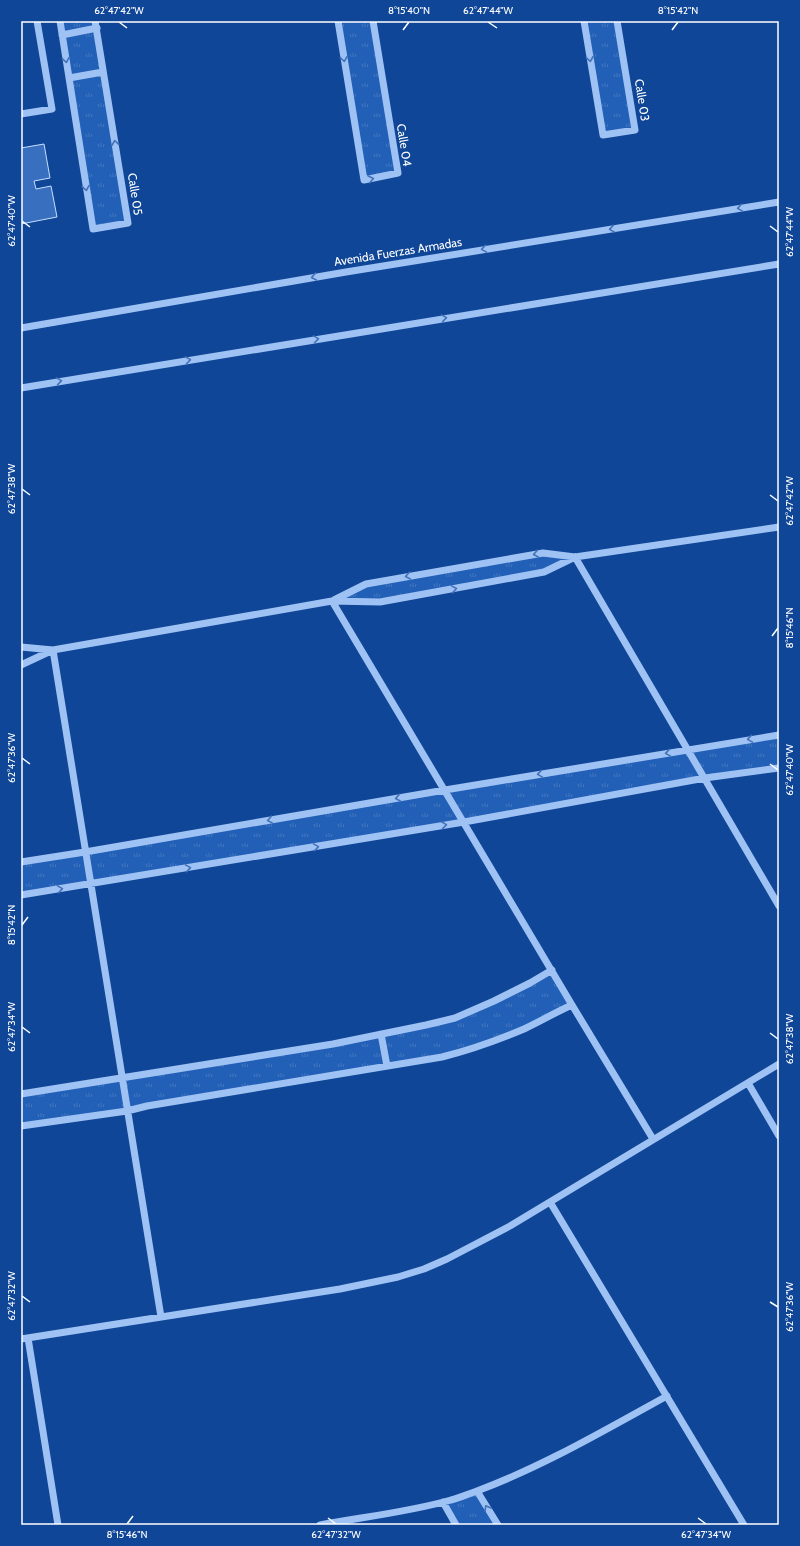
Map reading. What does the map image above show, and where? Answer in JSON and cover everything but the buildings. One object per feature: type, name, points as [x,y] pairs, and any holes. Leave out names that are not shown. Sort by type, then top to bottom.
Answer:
[{"type":"street","points":[[21,114],[52,109],[37,21]]},
{"type":"street","name":"Calle 05","points":[[60,21],[93,229],[128,223],[96,25]]},
{"type":"street","name":"Calle 04","points":[[338,21],[364,180],[398,173],[373,21]]},
{"type":"street","name":"Calle 03","points":[[584,21],[603,135],[636,130],[617,21]]},
{"type":"street","points":[[62,35],[96,25]]},
{"type":"street","points":[[69,78],[104,72]]},
{"type":"street","name":"Avenida Fuerzas Armadas","points":[[21,328],[354,270],[779,202]]},
{"type":"street","points":[[21,388],[779,264]]},
{"type":"street","points":[[332,601],[373,582],[543,553],[575,557],[779,527]]},
{"type":"street","points":[[21,665],[53,650],[332,601],[380,602],[544,572],[575,557]]},
{"type":"street","points":[[575,557],[779,906]]},
{"type":"street","points":[[332,601],[653,1139]]},
{"type":"street","points":[[21,646],[53,650]]},
{"type":"street","points":[[53,650],[121,1078],[161,1317]]},
{"type":"street","points":[[21,862],[779,735]]},
{"type":"street","points":[[21,895],[464,822],[705,778],[779,768]]},
{"type":"street","points":[[21,1094],[164,1072],[426,1026],[455,1018],[494,1002],[552,970]]},
{"type":"street","points":[[21,1126],[127,1111],[147,1106],[463,1052],[520,1030],[572,1005]]},
{"type":"street","points":[[381,1034],[387,1066]]},
{"type":"street","points":[[58,1525],[25,1339],[340,1288],[398,1277],[424,1269],[474,1246],[779,1064]]},
{"type":"street","points":[[748,1083],[779,1136]]},
{"type":"street","points":[[550,1202],[744,1525]]},
{"type":"street","points":[[320,1525],[443,1502],[477,1491],[524,1472],[569,1450],[667,1396]]},
{"type":"street","points":[[477,1491],[498,1525]]},
{"type":"street","points":[[443,1502],[456,1525]]},
{"type":"green space","points":[[60,21],[95,21],[128,223],[93,229]]},
{"type":"green space","points":[[338,21],[373,21],[398,173],[364,180]]},
{"type":"green space","points":[[584,21],[617,21],[635,130],[603,135]]},
{"type":"green space","points":[[543,553],[575,557],[544,572],[380,602],[332,601],[366,584]]},
{"type":"green space","points":[[779,736],[779,767],[21,895],[21,862]]},
{"type":"green space","points":[[553,972],[571,1004],[526,1028],[463,1052],[21,1126],[21,1094],[333,1044],[455,1018]]},
{"type":"green space","points":[[477,1491],[498,1525],[456,1525],[443,1502]]}]
